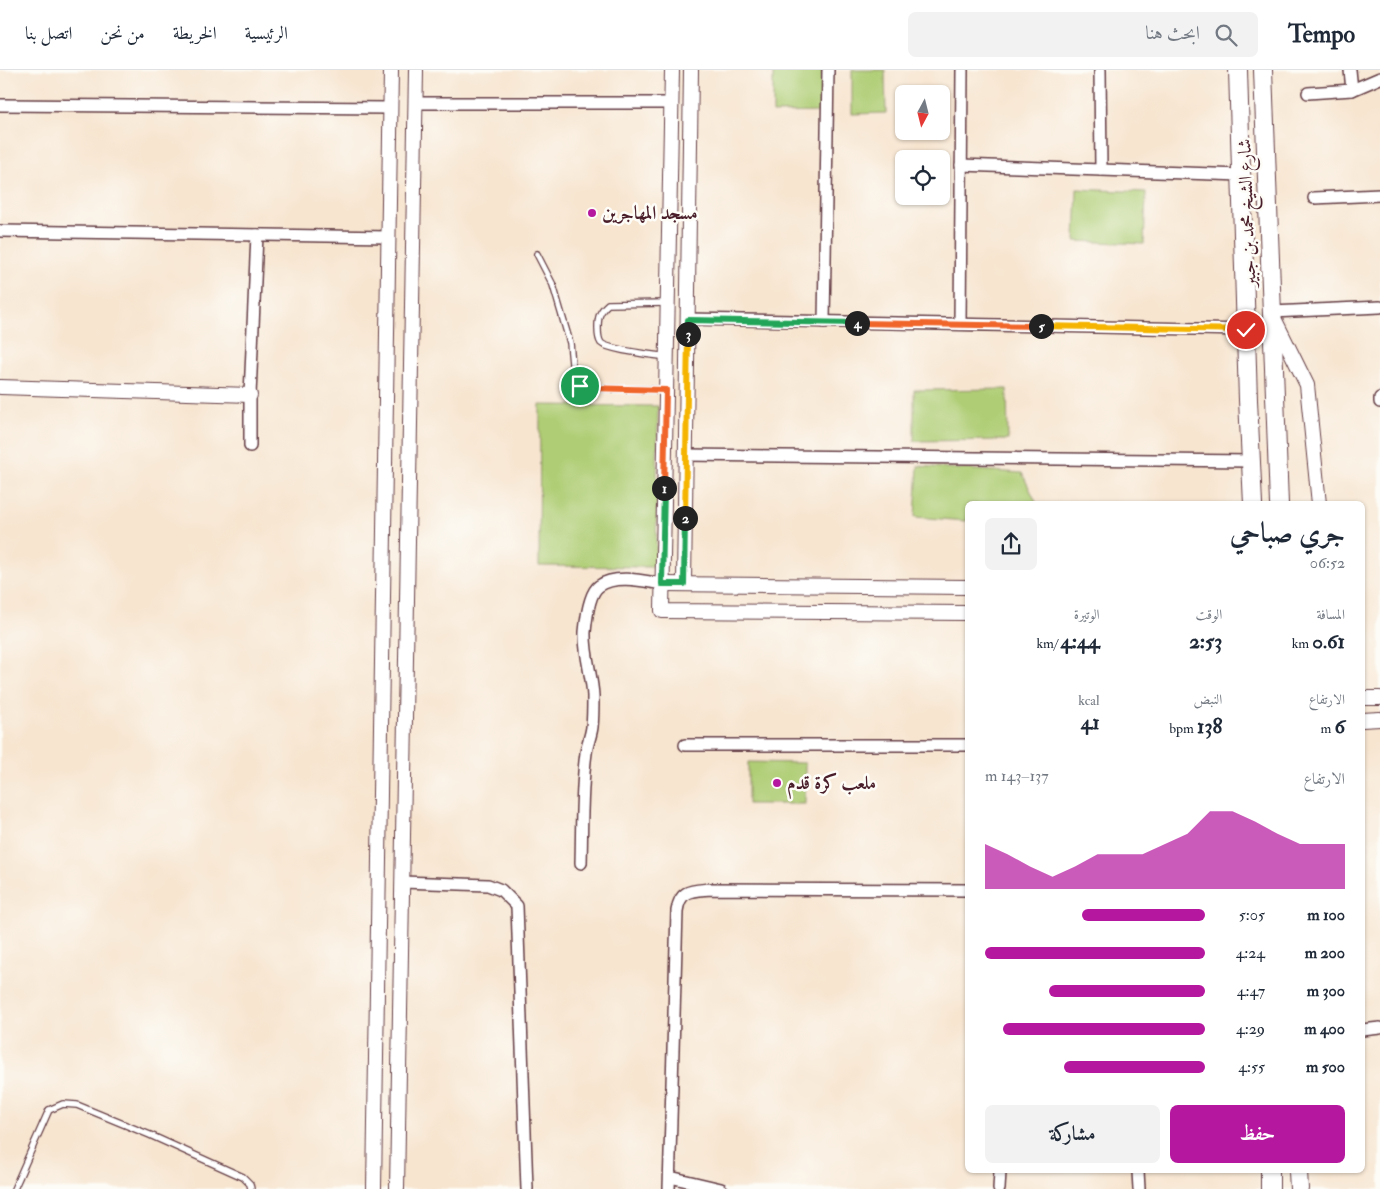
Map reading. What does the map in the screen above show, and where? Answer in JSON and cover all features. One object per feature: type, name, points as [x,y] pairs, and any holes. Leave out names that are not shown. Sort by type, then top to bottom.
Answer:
[{"type":"main road","name":"شارع الشيخ محمد بن جبير","points":[[1238,70],[1253,501]]},
{"type":"main road","name":"شارع الشيخ محمد بن جبير","points":[[1263,70],[1279,501]]},
{"type":"main road","points":[[1270,1173],[1270,1189]]},
{"type":"main road","points":[[1298,1173],[1298,1189]]},
{"type":"street","points":[[374,1189],[391,70]]},
{"type":"street","points":[[397,1189],[416,70]]},
{"type":"street","points":[[672,70],[662,611],[965,613]]},
{"type":"street","points":[[684,584],[691,70]]},
{"type":"street","points":[[824,322],[828,70]]},
{"type":"street","points":[[960,324],[962,70]]},
{"type":"street","points":[[1100,70],[1101,170]]},
{"type":"street","points":[[1350,70],[1352,90]]},
{"type":"street","points":[[1308,93],[1352,90],[1380,78]]},
{"type":"street","points":[[415,103],[671,103]]},
{"type":"street","points":[[0,105],[391,108]]},
{"type":"street","points":[[961,165],[1241,175]]},
{"type":"street","points":[[1314,198],[1380,195]]},
{"type":"street","points":[[0,231],[389,237]]},
{"type":"street","points":[[250,446],[250,395],[257,235]]},
{"type":"street","points":[[1319,501],[1307,386],[1272,312],[1380,307]]},
{"type":"street","points":[[688,320],[1246,330]]},
{"type":"street","points":[[0,387],[250,395]]},
{"type":"street","points":[[686,455],[1251,461]]},
{"type":"street","points":[[580,863],[586,751],[593,712],[593,695],[585,640],[588,610],[598,586],[610,581],[625,579],[662,584],[965,587]]},
{"type":"street","points":[[1365,698],[1380,698]]},
{"type":"street","points":[[1365,720],[1380,720]]},
{"type":"street","points":[[685,745],[965,745]]},
{"type":"street","points":[[402,882],[488,885],[501,890],[517,906],[527,1189]]},
{"type":"street","points":[[721,1189],[670,1183],[678,911],[681,897],[690,891],[710,889],[965,890]]},
{"type":"street","points":[[1365,1030],[1380,1028]]},
{"type":"street","points":[[998,1189],[1000,1173]]},
{"type":"street","points":[[1138,1173],[1139,1189]]},
{"type":"lane","points":[[537,254],[553,285],[566,326],[570,343],[573,374],[576,382],[580,386],[587,388],[666,390]]},
{"type":"lane","points":[[666,357],[611,348],[602,344],[598,337],[598,319],[602,310],[608,304],[668,303]]},
{"type":"lane","points":[[14,1189],[49,1110],[63,1104],[77,1105],[150,1135],[243,1177],[250,1184],[251,1189]]},
{"type":"green space","points":[[773,70],[822,70],[823,112],[773,113]]},
{"type":"green space","points":[[852,70],[885,70],[886,113],[852,114]]},
{"type":"green space","points":[[1077,189],[1146,192],[1144,244],[1075,241]]},
{"type":"green space","points":[[1007,389],[1008,440],[914,441],[914,390]]},
{"type":"green space","points":[[540,405],[658,406],[656,567],[539,566]]},
{"type":"green space","points":[[918,466],[1022,473],[1036,501],[965,501],[965,521],[915,517]]},
{"type":"green space","name":"ملعب كرة قدم","points":[[748,762],[805,763],[805,804],[748,804]]},
{"type":"place","name":"مسجد المهاجرين","points":[[592,213]]},
{"type":"place","name":"ملعب كرة قدم","points":[[777,783]]},
{"type":"route","points":[[580,386],[587,388],[666,390],[662,584],[684,584],[688,320],[1246,330]]}]
